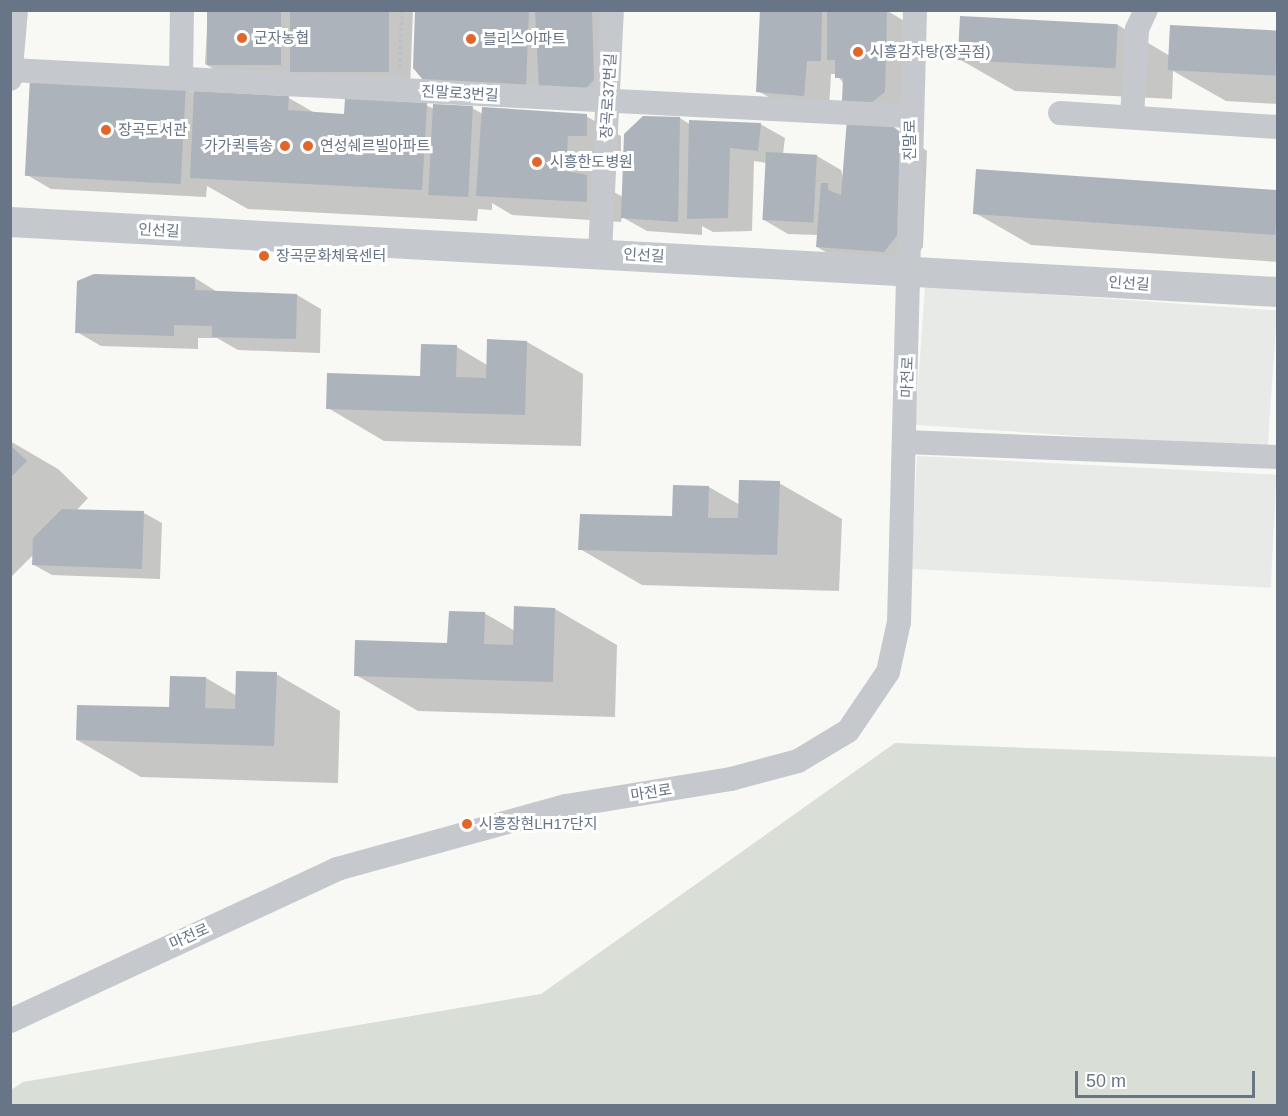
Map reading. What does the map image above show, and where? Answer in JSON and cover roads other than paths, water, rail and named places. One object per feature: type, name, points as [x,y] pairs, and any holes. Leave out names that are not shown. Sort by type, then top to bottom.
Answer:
[{"type":"street","points":[[10,79],[16,10]]},
{"type":"street","points":[[181,78],[182,10]]},
{"type":"street","name":"장곡로37번길","points":[[600,253],[612,10]]},
{"type":"street","name":"진말로","points":[[911,269],[909,116],[915,10]]},
{"type":"street","points":[[1132,117],[1137,29],[1146,10]]},
{"type":"street","name":"진말로3번길","points":[[11,70],[909,116]]},
{"type":"street","points":[[1060,112],[1278,127]]},
{"type":"street","name":"인선길","points":[[10,222],[911,269],[1278,292]]},
{"type":"street","name":"마전로","points":[[10,1021],[337,869],[566,806],[731,779],[798,761],[848,730],[888,672],[899,622],[911,269]]},
{"type":"street","points":[[905,442],[1278,457]]},
{"type":"place","name":"군자농협","points":[[242,38]]},
{"type":"place","name":"블리스아파트","points":[[471,39]]},
{"type":"place","name":"시흥감자탕(장곡점)","points":[[858,52]]},
{"type":"place","name":"장곡도서관","points":[[106,130]]},
{"type":"place","name":"가가퀵특송","points":[[285,146]]},
{"type":"place","name":"연성쉐르빌아파트","points":[[308,146]]},
{"type":"place","name":"시흥한도병원","points":[[537,162]]},
{"type":"place","name":"장곡문화체육센터","points":[[264,256]]},
{"type":"place","name":"시흥장현LH17단지","points":[[467,824]]}]
